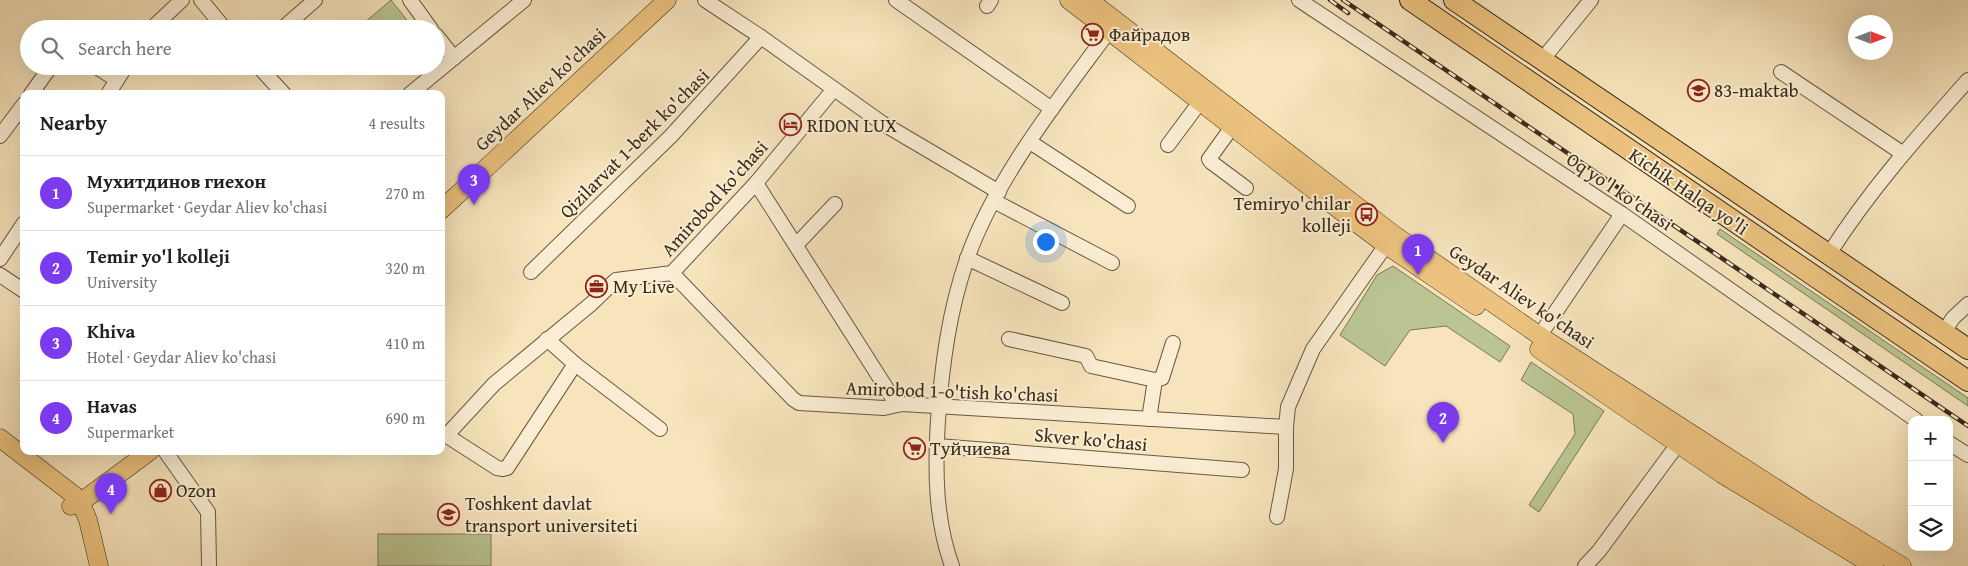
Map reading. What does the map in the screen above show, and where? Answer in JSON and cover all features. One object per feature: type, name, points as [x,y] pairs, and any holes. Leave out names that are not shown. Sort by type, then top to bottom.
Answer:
[{"type":"highway","name":"Kichik Halqa yo'li","points":[[1410,0],[1968,381]]},
{"type":"highway","name":"Kichik Halqa yo'li","points":[[1454,0],[1968,348]]},
{"type":"main road","name":"Geydar Aliev ko'chasi","points":[[445,197],[654,0]]},
{"type":"main road","name":"Geydar Aliev ko'chasi","points":[[445,206],[668,0]]},
{"type":"main road","name":"Geydar Aliev ko'chasi","points":[[1069,0],[1113,26],[1390,240]]},
{"type":"main road","name":"Geydar Aliev ko'chasi","points":[[1089,0],[1113,26],[1200,102],[1232,127],[1390,240],[1683,438],[1805,516],[1874,566]]},
{"type":"main road","points":[[0,438],[20,455]]},
{"type":"main road","points":[[0,450],[42,481],[76,501]]},
{"type":"main road","points":[[21,455],[76,501],[88,520],[99,566]]},
{"type":"main road","points":[[76,501],[133,455]]},
{"type":"main road","points":[[76,501],[144,455]]},
{"type":"main road","points":[[76,501],[76,518],[88,566]]},
{"type":"main road","name":"Geydar Aliev ko'chasi","points":[[1805,516],[1902,566]]},
{"type":"street","points":[[161,20],[182,0]]},
{"type":"street","points":[[201,0],[218,20]]},
{"type":"street","points":[[292,20],[315,0]]},
{"type":"street","points":[[410,0],[424,20]]},
{"type":"street","points":[[445,65],[524,0]]},
{"type":"street","points":[[705,0],[897,133],[996,196],[1112,263]]},
{"type":"street","points":[[896,0],[1052,109]]},
{"type":"street","name":"Oq yo'l ko'chasi","points":[[1299,0],[1622,214],[1910,416]]},
{"type":"street","points":[[1542,60],[1591,0]]},
{"type":"street","points":[[952,566],[939,512],[937,446],[939,407],[948,332],[967,258],[996,196],[1052,109],[1113,26]]},
{"type":"street","name":"Qizilarvat 1-berk ko'chasi","points":[[531,272],[672,136],[761,37]]},
{"type":"street","points":[[445,46],[454,58]]},
{"type":"street","points":[[1782,72],[1902,153]]},
{"type":"street","points":[[34,90],[45,75]]},
{"type":"street","points":[[109,75],[117,80]]},
{"type":"street","points":[[111,90],[120,75]]},
{"type":"street","points":[[266,75],[280,90]]},
{"type":"street","points":[[415,90],[433,75]]},
{"type":"street","points":[[1829,254],[1841,233],[1902,153],[1968,80]]},
{"type":"street","name":"Amirobod ko'chasi","points":[[445,432],[494,384],[591,304],[616,280],[672,273],[756,183],[834,90]]},
{"type":"street","points":[[1168,145],[1200,102]]},
{"type":"street","points":[[0,136],[20,109]]},
{"type":"street","points":[[1232,127],[1209,159],[1246,188]]},
{"type":"street","points":[[1030,142],[1128,206]]},
{"type":"street","points":[[756,183],[892,397],[902,404]]},
{"type":"street","points":[[796,245],[835,204]]},
{"type":"street","points":[[1537,340],[1622,214]]},
{"type":"street","points":[[0,259],[20,230]]},
{"type":"street","points":[[1277,517],[1286,469],[1288,407],[1313,350],[1390,240]]},
{"type":"street","points":[[967,258],[1062,303]]},
{"type":"street","name":"Amirobod 1-o'tish ko'chasi","points":[[672,273],[796,402],[884,408],[902,404],[1286,427]]},
{"type":"street","points":[[0,275],[20,288]]},
{"type":"street","points":[[1944,332],[1953,318],[1968,304]]},
{"type":"street","points":[[547,339],[575,364],[660,429]]},
{"type":"street","points":[[1009,340],[1086,356],[1091,366],[1155,380],[1162,378],[1173,343]]},
{"type":"street","points":[[445,434],[497,468],[507,468],[575,364]]},
{"type":"street","points":[[1149,419],[1155,380]]},
{"type":"street","points":[[1584,566],[1599,551],[1683,438]]},
{"type":"street","name":"Skver ko'chasi","points":[[937,446],[1242,470]]},
{"type":"street","points":[[1953,446],[1968,456]]},
{"type":"street","points":[[167,455],[208,512],[210,566]]},
{"type":"green space","points":[[391,0],[407,20],[368,20]]},
{"type":"green space","points":[[1720,229],[1968,398],[1968,406],[1717,234]]},
{"type":"green space","points":[[1393,266],[1510,346],[1500,362],[1446,326],[1410,330],[1385,366],[1340,335],[1377,275]]},
{"type":"green space","points":[[1531,362],[1604,411],[1539,512],[1529,505],[1575,434],[1573,414],[1521,380]]},
{"type":"green space","points":[[378,534],[491,534],[491,566],[378,566]]},
{"type":"railway","points":[[1330,0],[1348,13]]},
{"type":"railway","points":[[1343,0],[1968,426]]},
{"type":"place","name":"Файрадов","points":[[1093,34]]},
{"type":"place","name":"83-maktab","points":[[1698,90]]},
{"type":"place","name":"RIDON LUX","points":[[791,125]]},
{"type":"place","name":"Khiva","points":[[474,205]]},
{"type":"place","name":"Temiryo'chilar kolleji","points":[[1367,214]]},
{"type":"place","name":"Мухитдинов гиехон","points":[[1418,275]]},
{"type":"place","name":"My Live","points":[[597,286]]},
{"type":"place","name":"Temir yo'l kolleji","points":[[1443,443]]},
{"type":"place","name":"Туйчиева","points":[[914,448]]},
{"type":"place","name":"Ozon","points":[[160,490]]},
{"type":"place","name":"Havas","points":[[111,514]]},
{"type":"place","name":"Toshkent davlat transport universiteti","points":[[449,514]]}]
